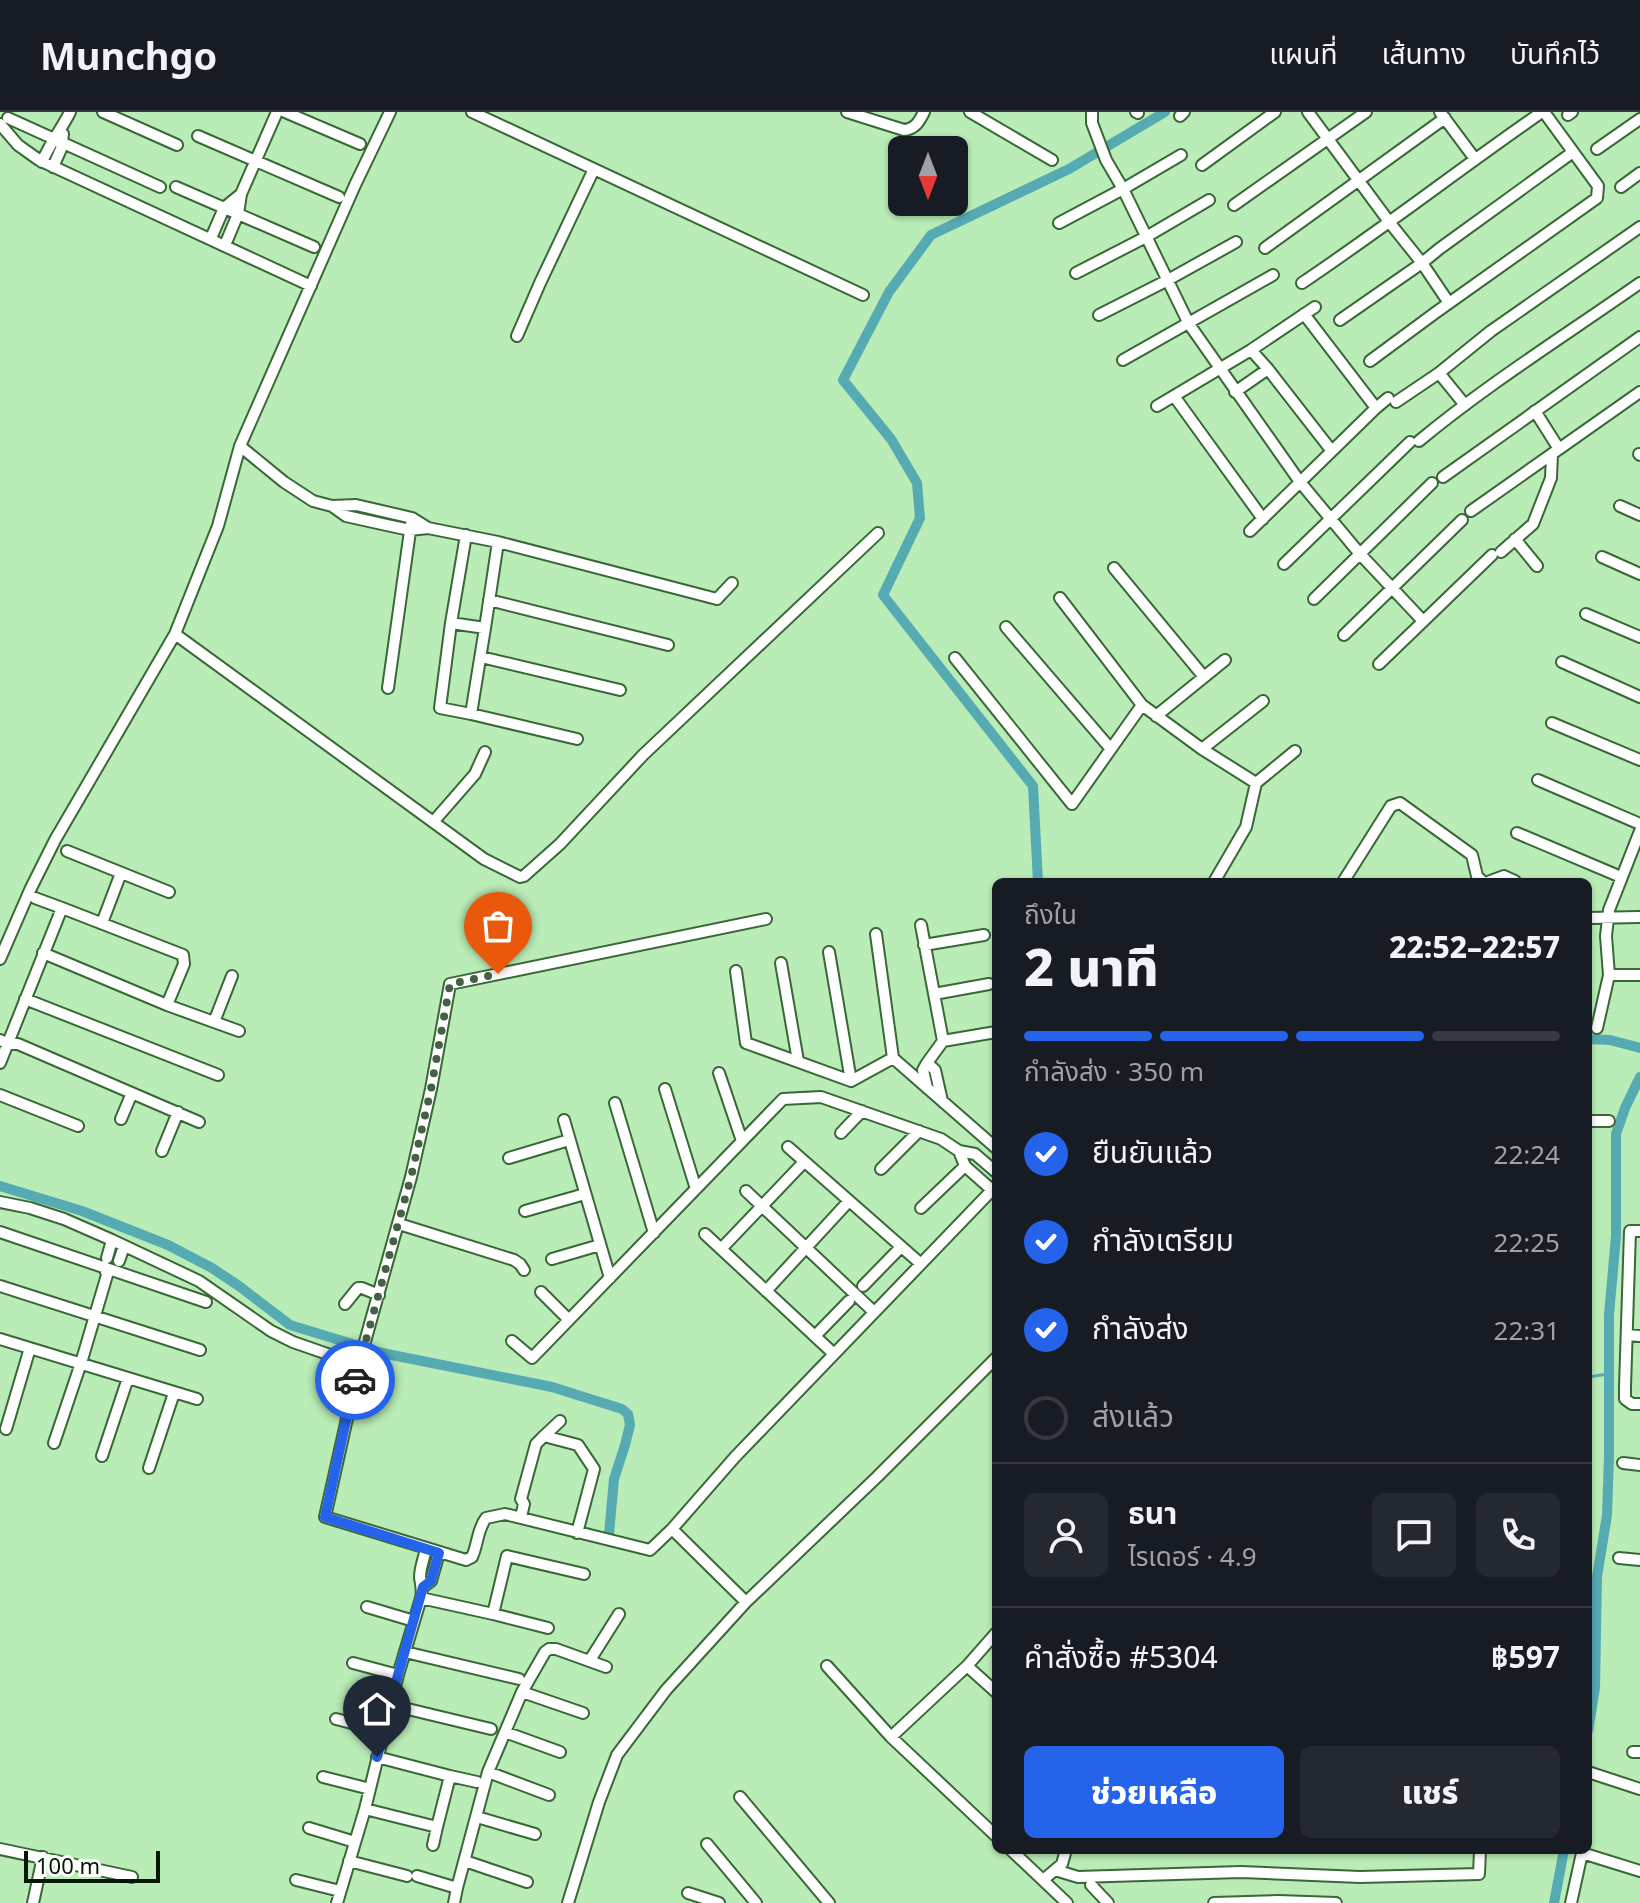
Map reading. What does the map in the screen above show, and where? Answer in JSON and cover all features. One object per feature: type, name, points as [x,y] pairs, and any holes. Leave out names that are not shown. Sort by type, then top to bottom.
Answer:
[{"type":"street","points":[[42,162],[58,139],[70,112]]},
{"type":"street","points":[[103,112],[177,145]]},
{"type":"street","points":[[225,245],[238,214],[241,194],[277,112]]},
{"type":"street","points":[[285,112],[360,144]]},
{"type":"street","points":[[0,959],[55,840],[175,634],[218,526],[240,446],[390,112]]},
{"type":"street","points":[[472,112],[863,295]]},
{"type":"street","points":[[847,112],[904,130],[918,123],[924,112]]},
{"type":"street","points":[[970,112],[1052,160]]},
{"type":"street","points":[[1092,112],[1092,123],[1106,160],[1189,324],[1300,482],[1360,554],[1423,621]]},
{"type":"street","points":[[1202,165],[1275,112]]},
{"type":"street","points":[[1308,112],[1449,303]]},
{"type":"street","points":[[1234,205],[1366,112]]},
{"type":"street","points":[[1302,283],[1543,112],[1598,186],[1597,198],[1370,361]]},
{"type":"street","points":[[1265,248],[1360,181],[1442,115],[1475,159]]},
{"type":"street","points":[[1597,149],[1640,119]]},
{"type":"street","points":[[4,121],[18,145],[42,162],[311,286]]},
{"type":"street","points":[[4,121],[58,139],[160,187]]},
{"type":"street","points":[[198,136],[339,197]]},
{"type":"street","points":[[53,167],[58,139]]},
{"type":"street","points":[[1340,320],[1573,152]]},
{"type":"street","points":[[1059,223],[1181,155]]},
{"type":"street","points":[[517,336],[594,169]]},
{"type":"street","points":[[1621,187],[1640,173]]},
{"type":"street","points":[[176,187],[314,247]]},
{"type":"street","points":[[211,238],[224,208],[241,194]]},
{"type":"street","points":[[1076,273],[1209,200]]},
{"type":"street","points":[[1250,531],[1376,408],[1439,373],[1491,331],[1640,227]]},
{"type":"street","points":[[1099,315],[1236,242]]},
{"type":"street","points":[[1123,360],[1273,275]]},
{"type":"street","points":[[1284,564],[1414,441],[1640,283]]},
{"type":"street","points":[[1157,406],[1251,350],[1315,307]]},
{"type":"street","points":[[1304,314],[1376,408]]},
{"type":"street","points":[[1443,477],[1640,337]]},
{"type":"street","points":[[1251,350],[1331,450]]},
{"type":"street","points":[[1235,392],[1268,369]]},
{"type":"street","points":[[1439,373],[1465,405]]},
{"type":"street","points":[[1471,511],[1640,392]]},
{"type":"street","points":[[1174,396],[1263,519]]},
{"type":"street","points":[[1379,664],[1496,554],[1533,524],[1551,478],[1556,451],[1535,411]]},
{"type":"street","points":[[240,446],[313,501],[332,506],[356,505],[412,518],[428,528]]},
{"type":"street","points":[[1314,599],[1432,483]]},
{"type":"street","points":[[332,506],[346,516],[410,530],[428,528],[498,542],[717,599],[732,583]]},
{"type":"street","points":[[1620,506],[1640,515]]},
{"type":"street","points":[[388,688],[412,518]]},
{"type":"street","points":[[1344,635],[1462,520]]},
{"type":"street","points":[[175,634],[484,859],[515,876],[524,876],[560,844],[643,755],[878,533]]},
{"type":"street","points":[[466,535],[440,708],[577,739]]},
{"type":"street","points":[[1515,539],[1537,566]]},
{"type":"street","points":[[471,714],[498,542]]},
{"type":"street","points":[[1602,557],[1640,574]]},
{"type":"street","points":[[1114,568],[1204,677]]},
{"type":"street","points":[[1060,598],[1142,705],[1202,749],[1256,783]]},
{"type":"street","points":[[489,600],[668,645]]},
{"type":"street","points":[[1586,614],[1640,637]]},
{"type":"street","points":[[451,623],[485,628]]},
{"type":"street","points":[[1006,627],[1110,748]]},
{"type":"street","points":[[481,657],[620,690]]},
{"type":"street","points":[[955,658],[1072,804],[1142,705]]},
{"type":"street","points":[[1156,716],[1225,660]]},
{"type":"street","points":[[1562,662],[1640,697]]},
{"type":"street","points":[[1202,749],[1263,701]]},
{"type":"street","points":[[1552,723],[1640,760]]},
{"type":"street","points":[[1216,878],[1246,827],[1256,783],[1295,751]]},
{"type":"street","points":[[434,821],[475,774],[485,752]]},
{"type":"street","points":[[1538,780],[1640,824]]},
{"type":"street","points":[[1346,878],[1391,806],[1398,803],[1472,855],[1480,878]]},
{"type":"street","points":[[1597,1028],[1609,975],[1606,936],[1609,910],[1640,831]]},
{"type":"street","points":[[1517,833],[1621,877]]},
{"type":"street","points":[[67,851],[169,892]]},
{"type":"street","points":[[102,923],[121,873]]},
{"type":"street","points":[[35,898],[183,955],[184,964],[167,1005]]},
{"type":"street","points":[[0,1063],[62,908]]},
{"type":"street","points":[[1592,918],[1640,917]]},
{"type":"street","points":[[766,919],[450,984],[431,1089],[399,1224],[364,1344],[325,1517],[466,1560],[476,1550],[480,1527],[486,1518],[505,1514],[650,1550],[735,1457],[992,1190]]},
{"type":"street","points":[[921,925],[943,1041]]},
{"type":"street","points":[[876,934],[893,1058],[992,1145]]},
{"type":"street","points":[[924,945],[984,935]]},
{"type":"street","points":[[829,952],[851,1081]]},
{"type":"street","points":[[43,953],[167,1005],[239,1031]]},
{"type":"street","points":[[781,963],[798,1061]]},
{"type":"street","points":[[736,971],[746,1043],[851,1081],[893,1058]]},
{"type":"street","points":[[1609,975],[1640,975]]},
{"type":"street","points":[[214,1022],[232,976]]},
{"type":"street","points":[[934,994],[989,984]]},
{"type":"street","points":[[25,999],[218,1075]]},
{"type":"street","points":[[0,1031],[9,1041],[199,1122]]},
{"type":"street","points":[[927,1088],[923,1070],[943,1041],[992,1033]]},
{"type":"street","points":[[927,1063],[935,1070],[942,1101]]},
{"type":"street","points":[[719,1073],[742,1141]]},
{"type":"street","points":[[665,1089],[696,1189]]},
{"type":"street","points":[[121,1119],[132,1093]]},
{"type":"street","points":[[0,1095],[78,1126]]},
{"type":"street","points":[[512,1341],[532,1358],[783,1099],[821,1097],[941,1139],[959,1151],[975,1154],[992,1169]]},
{"type":"street","points":[[615,1103],[654,1233]]},
{"type":"street","points":[[841,1133],[862,1111]]},
{"type":"street","points":[[162,1151],[178,1112]]},
{"type":"street","points":[[564,1120],[610,1278]]},
{"type":"street","points":[[1592,1121],[1609,1121]]},
{"type":"street","points":[[881,1169],[919,1131]]},
{"type":"street","points":[[509,1158],[569,1140]]},
{"type":"street","points":[[788,1147],[921,1264]]},
{"type":"street","points":[[959,1151],[965,1166],[992,1186]]},
{"type":"street","points":[[721,1249],[804,1162]]},
{"type":"street","points":[[921,1208],[965,1166]]},
{"type":"street","points":[[746,1191],[874,1312]]},
{"type":"street","points":[[525,1211],[585,1194]]},
{"type":"street","points":[[766,1291],[849,1201]]},
{"type":"street","points":[[0,1202],[64,1219],[112,1240],[199,1281],[271,1331],[293,1342],[360,1361]]},
{"type":"street","points":[[399,1224],[514,1260],[524,1270]]},
{"type":"street","points":[[1640,1231],[1630,1231],[1634,1286],[1627,1335],[1625,1399],[1632,1404],[1640,1404]]},
{"type":"street","points":[[0,1232],[110,1266],[206,1302]]},
{"type":"street","points":[[705,1234],[834,1354]]},
{"type":"street","points":[[54,1443],[110,1266],[112,1240]]},
{"type":"street","points":[[552,1259],[600,1245]]},
{"type":"street","points":[[110,1266],[124,1246]]},
{"type":"street","points":[[863,1286],[901,1247]]},
{"type":"street","points":[[0,1286],[200,1350]]},
{"type":"street","points":[[345,1304],[358,1288],[379,1295]]},
{"type":"street","points":[[541,1292],[569,1320]]},
{"type":"street","points":[[815,1336],[849,1301]]},
{"type":"street","points":[[1627,1335],[1640,1336]]},
{"type":"street","points":[[0,1339],[197,1399]]},
{"type":"street","points":[[6,1429],[30,1348]]},
{"type":"street","points":[[568,1903],[617,1755],[666,1690],[746,1602],[992,1362]]},
{"type":"street","points":[[102,1456],[128,1378]]},
{"type":"street","points":[[149,1468],[174,1393]]},
{"type":"street","points":[[505,1514],[521,1499],[536,1444],[560,1421]]},
{"type":"street","points":[[544,1436],[578,1445],[594,1469],[577,1533]]},
{"type":"street","points":[[1623,1463],[1640,1465]]},
{"type":"street","points":[[521,1499],[524,1504],[521,1517]]},
{"type":"street","points":[[672,1529],[746,1602]]},
{"type":"street","points":[[422,1593],[420,1579],[426,1549]]},
{"type":"street","points":[[337,1903],[365,1809],[398,1675],[422,1593],[431,1581],[439,1553]]},
{"type":"street","points":[[493,1614],[507,1556],[584,1574]]},
{"type":"street","points":[[1619,1558],[1640,1560]]},
{"type":"street","points":[[422,1593],[548,1628]]},
{"type":"street","points":[[367,1607],[414,1621]]},
{"type":"street","points":[[590,1660],[619,1614]]},
{"type":"street","points":[[891,1737],[967,1666],[992,1638]]},
{"type":"street","points":[[454,1903],[488,1772],[522,1692],[545,1652],[556,1649],[606,1667]]},
{"type":"street","points":[[405,1652],[519,1679]]},
{"type":"street","points":[[353,1663],[398,1675]]},
{"type":"street","points":[[827,1666],[891,1737],[992,1832]]},
{"type":"street","points":[[967,1666],[992,1688]]},
{"type":"street","points":[[522,1692],[583,1713]]},
{"type":"street","points":[[391,1705],[491,1729]]},
{"type":"street","points":[[336,1719],[383,1731]]},
{"type":"street","points":[[505,1732],[560,1752]]},
{"type":"street","points":[[377,1757],[477,1782]]},
{"type":"street","points":[[488,1772],[549,1795]]},
{"type":"street","points":[[1592,1773],[1640,1789]]},
{"type":"street","points":[[433,1845],[450,1776]]},
{"type":"street","points":[[323,1777],[370,1789]]},
{"type":"street","points":[[740,1797],[829,1903]]},
{"type":"street","points":[[365,1809],[437,1827]]},
{"type":"street","points":[[477,1817],[535,1834]]},
{"type":"street","points":[[309,1828],[355,1842]]},
{"type":"street","points":[[707,1844],[756,1903]]},
{"type":"street","points":[[0,1849],[132,1877]]},
{"type":"street","points":[[1015,1854],[1067,1903]]},
{"type":"street","points":[[1043,1880],[1062,1864],[1065,1854]]},
{"type":"street","points":[[1055,1870],[1078,1877],[1241,1872],[1360,1877],[1479,1874],[1480,1854]]},
{"type":"street","points":[[1571,1903],[1582,1854]]},
{"type":"street","points":[[1585,1854],[1640,1871]]},
{"type":"street","points":[[33,1903],[43,1857]]},
{"type":"street","points":[[349,1861],[457,1888]]},
{"type":"street","points":[[465,1861],[527,1882]]},
{"type":"street","points":[[296,1880],[340,1891]]},
{"type":"street","points":[[1091,1885],[1108,1903]]},
{"type":"street","points":[[688,1893],[719,1903]]},
{"type":"street","points":[[1214,1903],[1336,1903]]},
{"type":"waterway","points":[[1038,878],[1033,786],[883,595],[920,518],[917,483],[891,439],[843,380],[889,292],[931,235],[1069,169],[1165,112]]},
{"type":"waterway","points":[[1592,1039],[1610,1040],[1640,1048]]},
{"type":"waterway","points":[[1592,1706],[1597,1577],[1607,1515],[1609,1315],[1616,1236],[1616,1134],[1640,1077]]},
{"type":"waterway","points":[[0,1186],[82,1211],[168,1245],[212,1268],[290,1325],[382,1353],[552,1387],[622,1409],[628,1414],[630,1425],[614,1479],[609,1534]]},
{"type":"waterway","points":[[1592,1376],[1608,1374]]},
{"type":"waterway","points":[[1554,1903],[1563,1854]]},
{"type":"way so far","points":[[355,1380],[411,1177],[450,984],[498,974]]},
{"type":"route","points":[[355,1380],[325,1517],[439,1553],[431,1581],[423,1587],[377,1757]]}]
